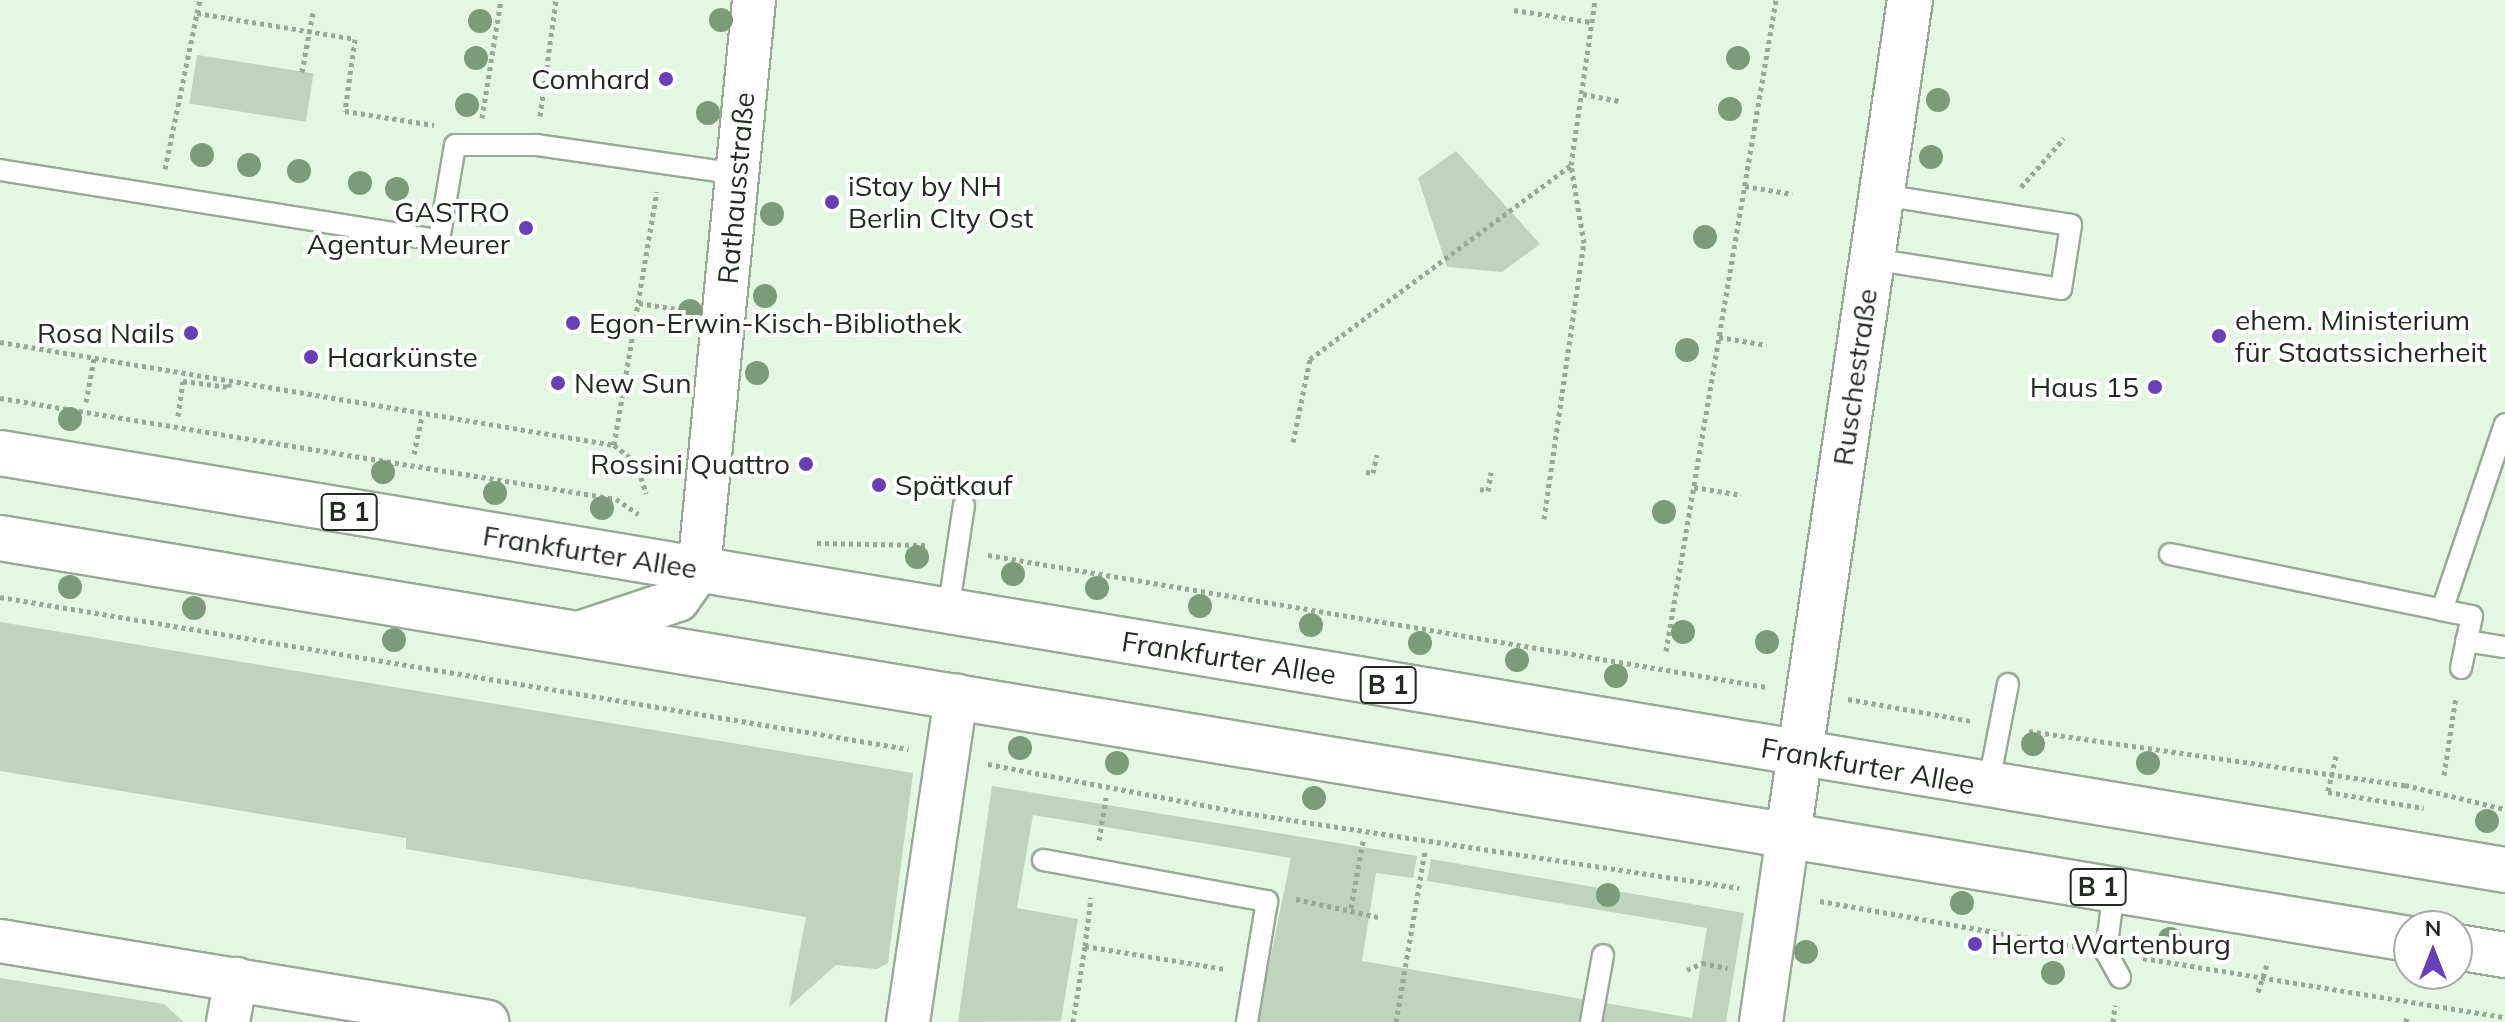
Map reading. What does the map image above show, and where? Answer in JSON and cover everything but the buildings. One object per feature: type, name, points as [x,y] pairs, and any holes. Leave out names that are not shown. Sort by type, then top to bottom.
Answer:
[{"type":"main road","name":"Ruschestraße","points":[[1788,835],[1910,0]]},
{"type":"main road","name":"Frankfurter Allee","points":[[0,453],[1988,787],[2505,870]]},
{"type":"main road","name":"B 1","points":[[0,538],[2393,936]]},
{"type":"main road","points":[[2473,950],[2505,955]]},
{"type":"street","name":"Rathausstraße","points":[[699,570],[754,0]]},
{"type":"street","points":[[579,633],[678,600],[699,570]]},
{"type":"street","points":[[908,1022],[956,696]]},
{"type":"street","points":[[1761,1022],[1788,835]]},
{"type":"street","points":[[0,941],[236,979],[398,1014],[487,1022]]},
{"type":"street","points":[[228,1022],[236,979]]},
{"type":"lane","points":[[0,170],[439,240],[455,145],[478,141],[537,145],[738,174]]},
{"type":"lane","points":[[1872,259],[2061,289],[2071,225],[1881,195]]},
{"type":"lane","points":[[2442,610],[2505,424]]},
{"type":"lane","points":[[948,612],[964,505]]},
{"type":"lane","points":[[2170,554],[2472,616],[2461,668]]},
{"type":"lane","points":[[2466,641],[2505,647]]},
{"type":"lane","points":[[1988,787],[2008,684]]},
{"type":"lane","points":[[1043,860],[1267,901],[1247,1022]]},
{"type":"lane","points":[[2114,890],[2106,952],[2120,977]]},
{"type":"lane","points":[[1591,1022],[1603,955]]},
{"type":"path","points":[[159,197],[200,0]]},
{"type":"path","points":[[197,13],[355,39],[345,111],[478,141],[501,0]]},
{"type":"path","points":[[537,145],[556,0]]},
{"type":"path","points":[[1544,519],[1584,243],[1571,165],[1595,0]]},
{"type":"path","points":[[1666,651],[1776,0]]},
{"type":"path","points":[[1514,10],[1591,22]]},
{"type":"path","points":[[302,72],[313,12]]},
{"type":"path","points":[[1583,94],[1620,101]]},
{"type":"path","points":[[2021,188],[2064,138]]},
{"type":"path","points":[[614,445],[661,164]]},
{"type":"path","points":[[1293,442],[1310,359],[1571,165]]},
{"type":"path","points":[[1745,186],[1792,194]]},
{"type":"path","points":[[639,303],[676,309]]},
{"type":"path","points":[[1719,337],[1766,345]]},
{"type":"path","points":[[0,342],[614,445],[636,462],[646,493]]},
{"type":"path","points":[[86,402],[94,359]]},
{"type":"path","points":[[178,416],[183,381],[229,387],[229,381]]},
{"type":"path","points":[[0,398],[616,499],[655,518]]},
{"type":"path","points":[[414,454],[422,415]]},
{"type":"path","points":[[1366,472],[1373,473],[1377,454]]},
{"type":"path","points":[[1480,489],[1488,491],[1491,472]]},
{"type":"path","points":[[1694,487],[1741,495]]},
{"type":"path","points":[[799,542],[958,550],[1780,689]]},
{"type":"path","points":[[0,597],[710,714],[1663,880]]},
{"type":"path","points":[[2444,775],[2461,668]]},
{"type":"path","points":[[1844,699],[2000,726],[2332,774],[2505,809]]},
{"type":"path","points":[[2336,756],[2328,792],[2424,808]]},
{"type":"path","points":[[1351,908],[1363,841]]},
{"type":"path","points":[[1396,1022],[1425,851]]},
{"type":"path","points":[[1267,901],[1351,908],[1378,917]]},
{"type":"path","points":[[1945,926],[2505,1017]]},
{"type":"path","points":[[1073,1022],[1085,946],[1255,973]]},
{"type":"path","points":[[2258,992],[2264,961]]},
{"type":"green space","points":[[197,55],[314,73],[306,122],[189,103]]},
{"type":"green space","points":[[1456,151],[1540,244],[1502,272],[1447,267],[1418,178]]},
{"type":"green space","points":[[0,622],[913,773],[888,963],[877,969],[836,965],[789,1007],[806,917],[406,849],[406,838],[0,771]]},
{"type":"green space","points":[[992,786],[1417,856],[1413,878],[1376,873],[1362,961],[1692,1018],[1707,928],[1427,881],[1431,859],[1744,913],[1726,1022],[1257,1022],[1291,858],[1033,815],[1017,908],[1078,919],[1061,1021],[958,1022]]},
{"type":"green space","points":[[0,978],[164,1004],[184,1022],[0,1022]]},
{"type":"place","name":"Comhard","points":[[666,79]]},
{"type":"place","name":"iStay by NH Berlin CIty Ost","points":[[832,202]]},
{"type":"place","name":"GASTRO Agentur Meurer","points":[[526,228]]},
{"type":"place","name":"Egon-Erwin-Kisch-Bibliothek","points":[[573,323]]},
{"type":"place","name":"Rosa Nails","points":[[191,333]]},
{"type":"place","name":"ehem. Ministerium für Staatssicherheit","points":[[2219,336]]},
{"type":"place","name":"Haarkünste","points":[[311,357]]},
{"type":"place","name":"New Sun","points":[[558,383]]},
{"type":"place","name":"Haus 15","points":[[2155,387]]},
{"type":"place","name":"Rossini Quattro","points":[[806,464]]},
{"type":"place","name":"Spätkauf","points":[[879,485]]},
{"type":"place","name":"Herta Wartenburg","points":[[1975,944]]}]
